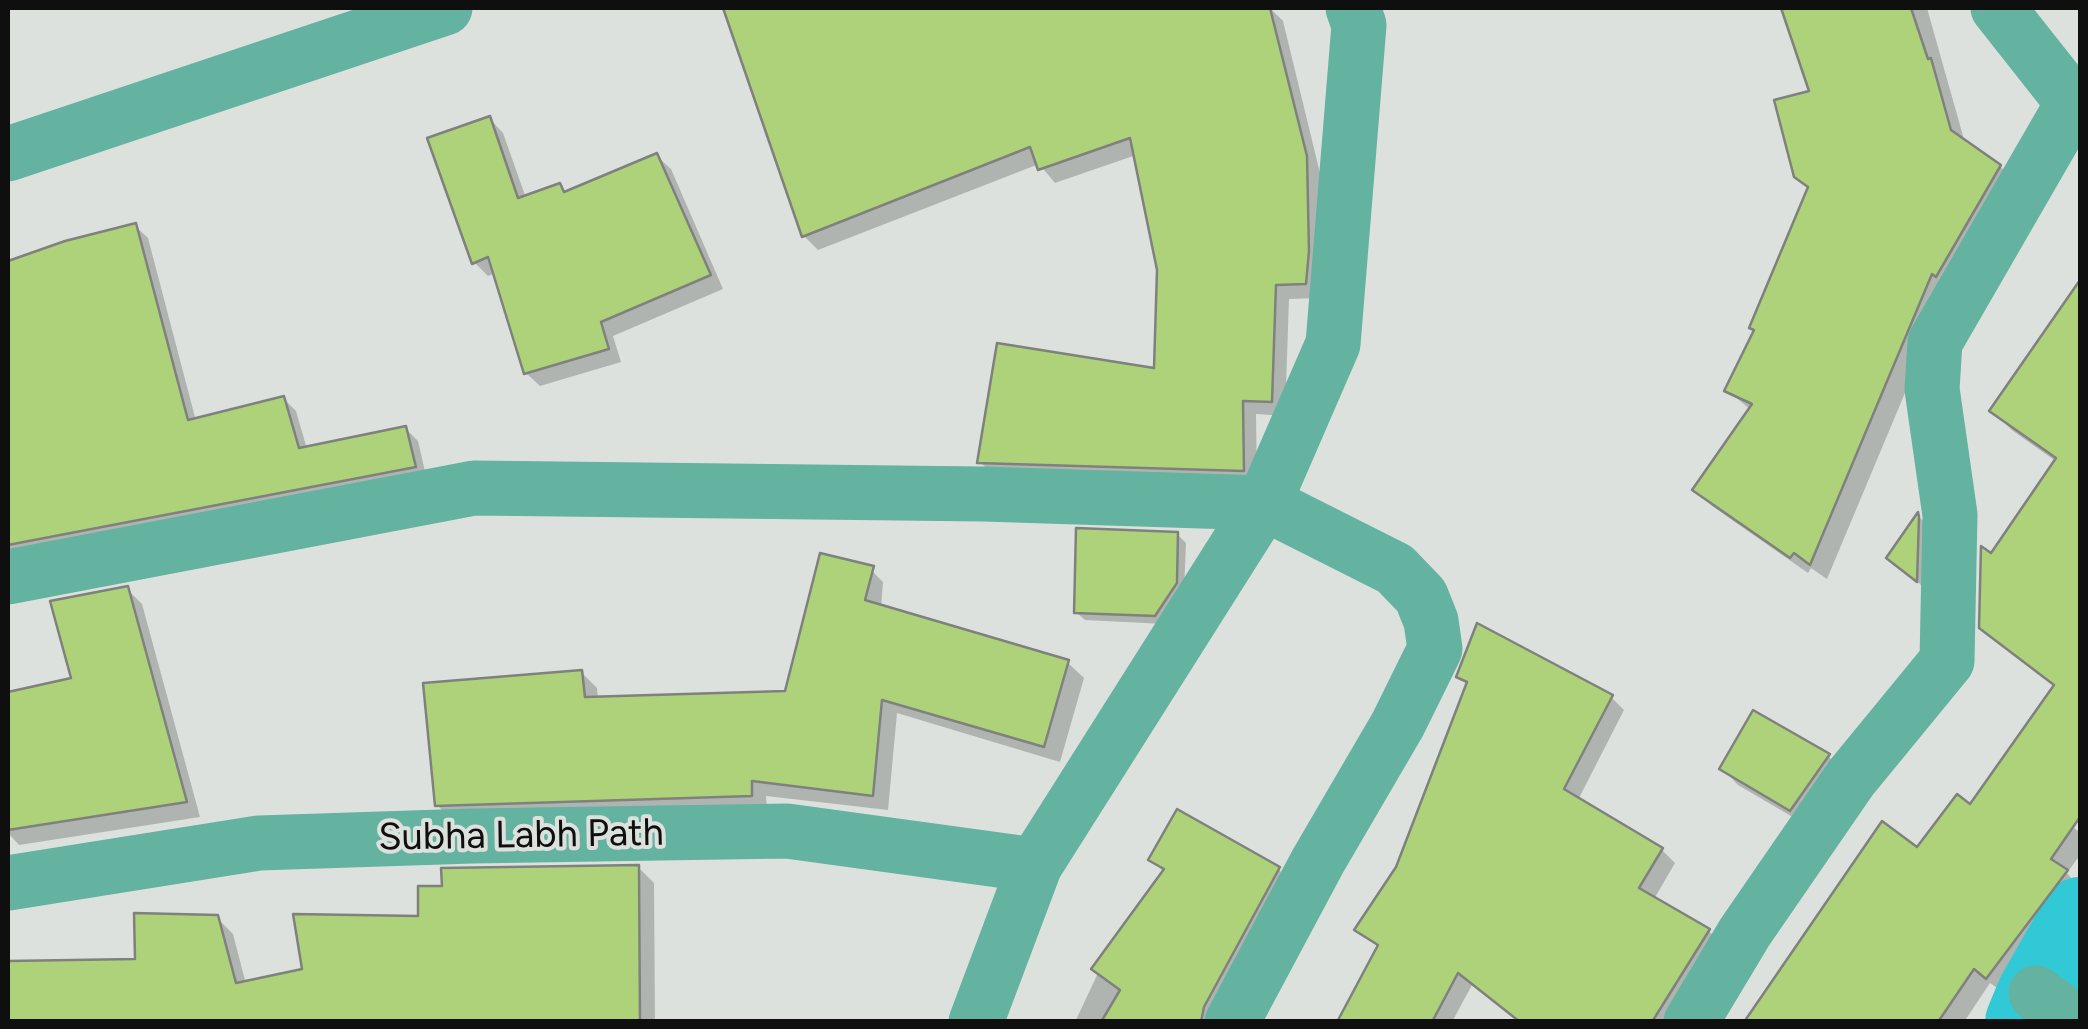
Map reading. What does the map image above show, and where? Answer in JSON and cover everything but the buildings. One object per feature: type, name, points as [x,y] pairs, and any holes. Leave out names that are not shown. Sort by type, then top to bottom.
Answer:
[{"type":"street","points":[[8,154],[445,8]]},
{"type":"street","points":[[976,1022],[1035,865],[1264,502],[1334,344],[1359,25],[1353,8]]},
{"type":"street","points":[[1691,1022],[1745,932],[1850,778],[1946,662],[1950,514],[1932,388],[1935,342],[2077,99],[1998,8]]},
{"type":"street","points":[[8,577],[474,488],[983,494],[1264,502],[1395,569],[1421,596],[1432,622],[1435,649],[1398,724],[1318,861],[1232,1022]]},
{"type":"street","name":"Subha Labh Path","points":[[8,884],[259,843],[472,836],[787,831],[1035,865]]},
{"type":"waterway","points":[[2024,1022],[2080,916]]}]
